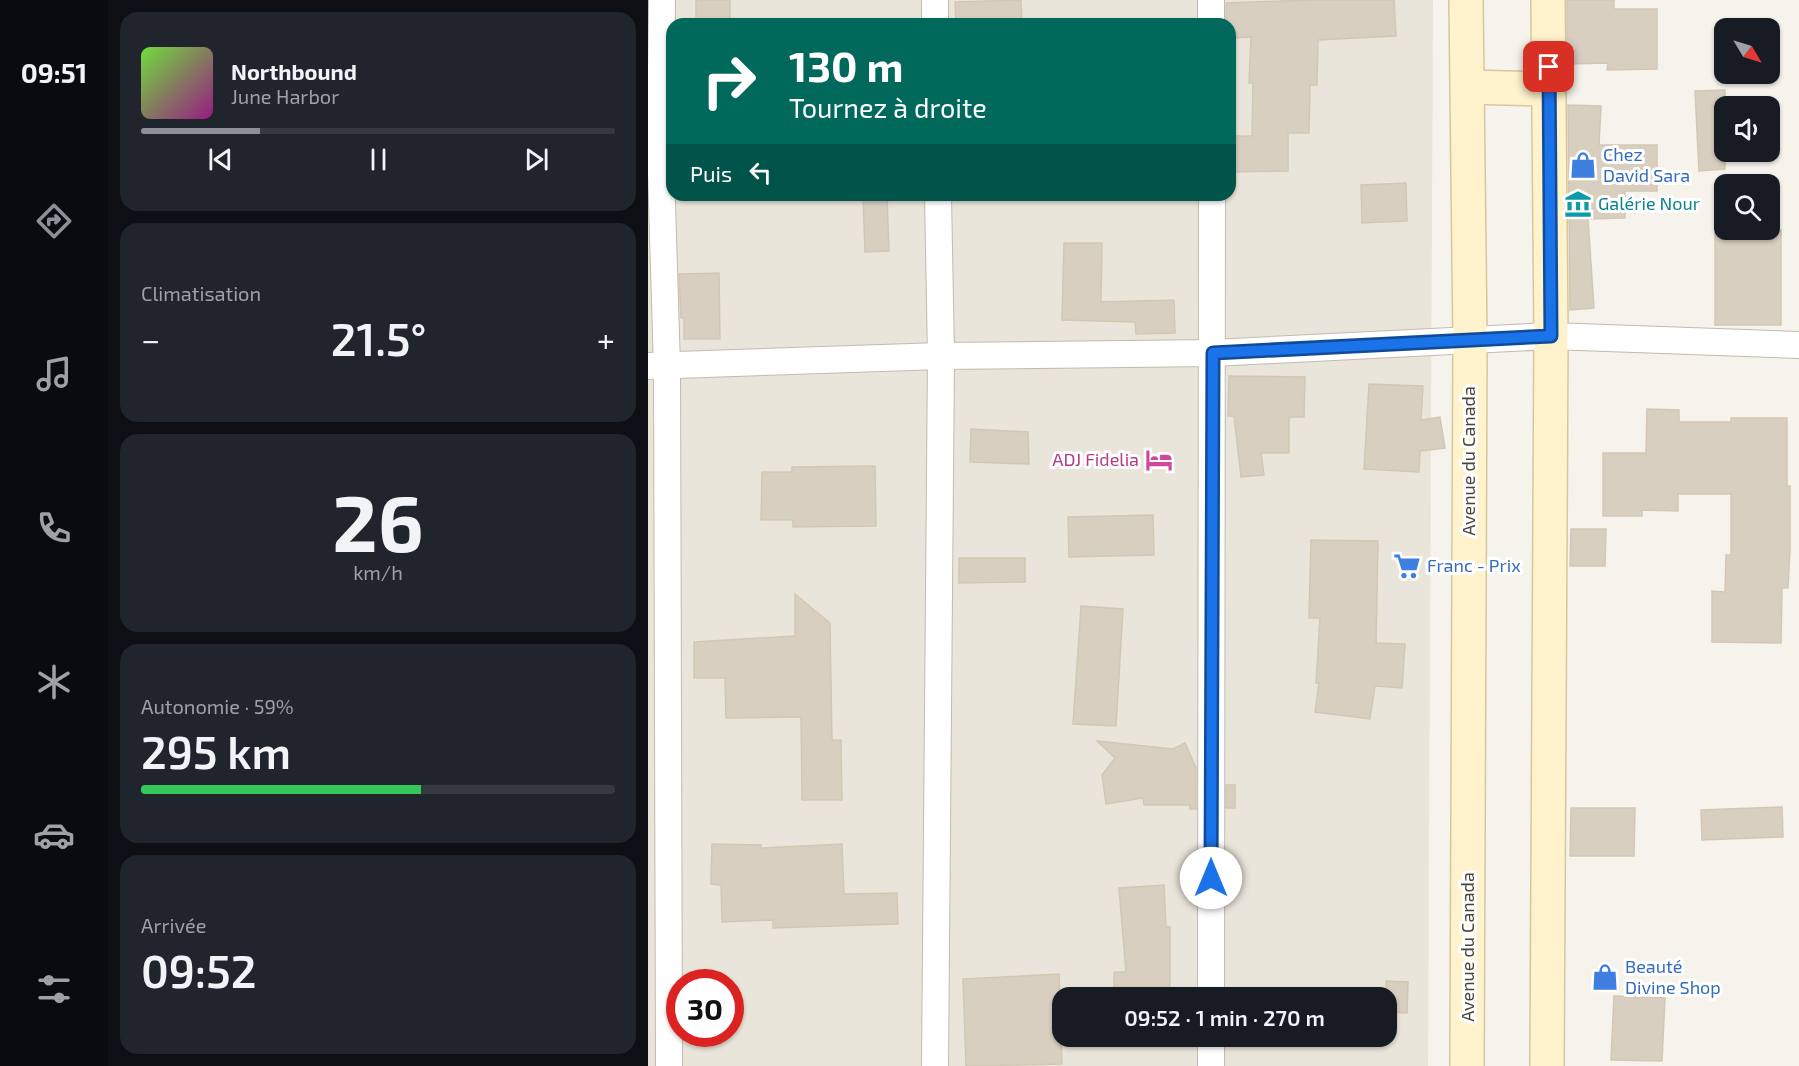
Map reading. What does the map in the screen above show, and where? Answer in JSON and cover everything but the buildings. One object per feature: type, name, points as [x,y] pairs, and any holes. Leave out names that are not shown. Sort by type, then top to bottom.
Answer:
[{"type":"main road","name":"Avenue du Canada","points":[[1466,0],[1470,341],[1467,1066]]},
{"type":"main road","points":[[1547,1066],[1551,336],[1548,0]]},
{"type":"main road","points":[[1468,87],[1549,89]]},
{"type":"street","points":[[662,0],[657,366],[669,1066]]},
{"type":"street","points":[[935,0],[935,18]]},
{"type":"street","points":[[1211,0],[1211,18]]},
{"type":"street","points":[[935,1066],[940,356],[938,201]]},
{"type":"street","points":[[1211,987],[1212,201]]},
{"type":"street","points":[[657,366],[940,356],[1213,353],[1551,336],[1799,345]]},
{"type":"street","points":[[1211,1047],[1211,1066]]},
{"type":"shaded area","points":[[648,0],[1433,0],[1428,1066],[648,1066]]},
{"type":"place","name":"Chez David Sara","points":[[1583,165]]},
{"type":"place","name":"Galérie Nour","points":[[1578,204]]},
{"type":"place","name":"ADJ Fidelia","points":[[1159,460]]},
{"type":"place","name":"Franc - Prix","points":[[1407,566]]},
{"type":"place","name":"Beauté Divine Shop","points":[[1605,977]]},
{"type":"route","points":[[1211,878],[1213,353],[1551,336],[1549,67]]}]
